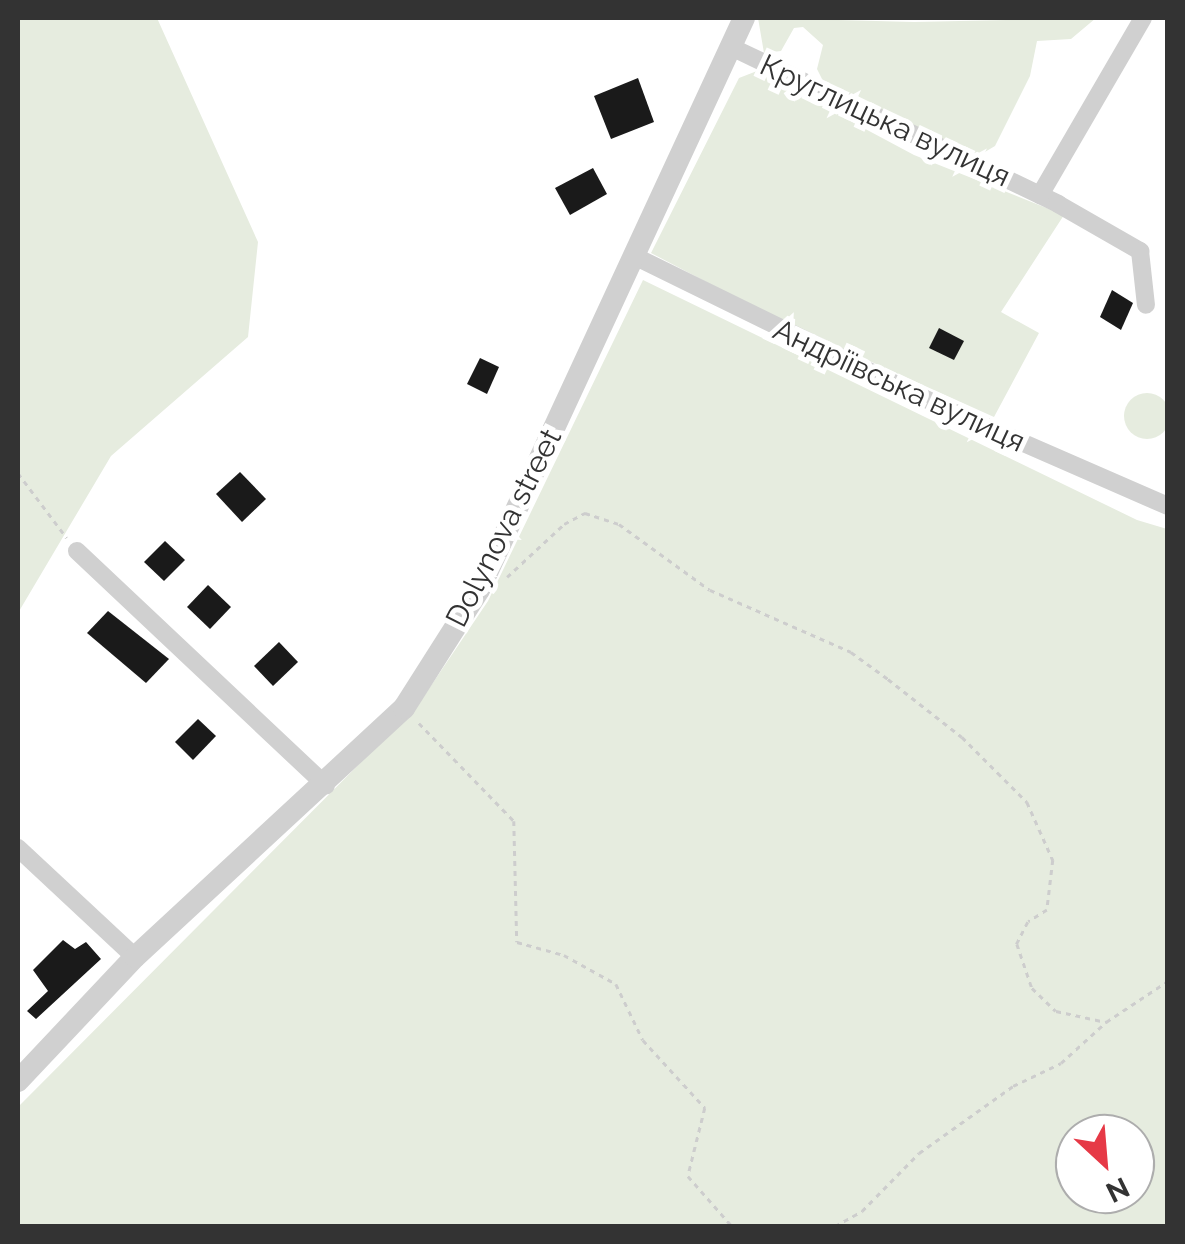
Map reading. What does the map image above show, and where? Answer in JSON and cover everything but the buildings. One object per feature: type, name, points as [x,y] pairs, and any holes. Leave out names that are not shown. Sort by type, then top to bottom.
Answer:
[{"type":"street","name":"Dolynova street","points":[[18,1081],[136,957],[326,786],[404,708],[479,590],[744,18]]},
{"type":"street","name":"Круглицька вулиця","points":[[1040,194],[1143,18]]},
{"type":"street","name":"Круглицька вулиця","points":[[731,47],[1040,194],[1140,252],[1146,304]]},
{"type":"street","name":"Андріївська вулиця","points":[[634,256],[948,410],[1168,506]]},
{"type":"street","points":[[77,551],[326,786]]},
{"type":"street","points":[[18,848],[136,957]]},
{"type":"path","points":[[18,473],[77,551]]},
{"type":"path","points":[[479,590],[512,574],[564,524],[585,513],[619,524],[710,590],[851,652],[962,737],[1027,802],[1053,860],[1048,910],[1028,922],[1017,944],[1032,988],[1056,1011],[1106,1022]]},
{"type":"path","points":[[404,708],[514,821],[520,867],[517,942],[564,955],[616,984],[644,1040],[705,1108],[688,1176],[732,1226]]},
{"type":"path","points":[[835,1226],[862,1211],[919,1153],[1013,1086],[1061,1063],[1106,1022],[1168,981]]},
{"type":"shaded area","points":[[18,18],[157,18],[258,242],[248,337],[111,456],[18,613]]},
{"type":"shaded area","points":[[758,18],[914,22],[1096,18],[1071,39],[1037,41],[1030,76],[995,146],[973,159],[825,85],[817,69],[823,45],[803,27],[794,28],[781,51],[764,53]]},
{"type":"shaded area","points":[[757,71],[914,155],[1064,215],[1001,312],[1039,333],[994,417],[785,323],[651,253],[739,78]]},
{"type":"shaded area","points":[[643,280],[1137,520],[1167,529],[1167,1226],[18,1226],[18,1107],[418,705],[488,601]]},
{"type":"shaded area","points":[[1147,393],[1163,400],[1170,416],[1163,432],[1147,439],[1131,432],[1124,416],[1131,400]]}]
